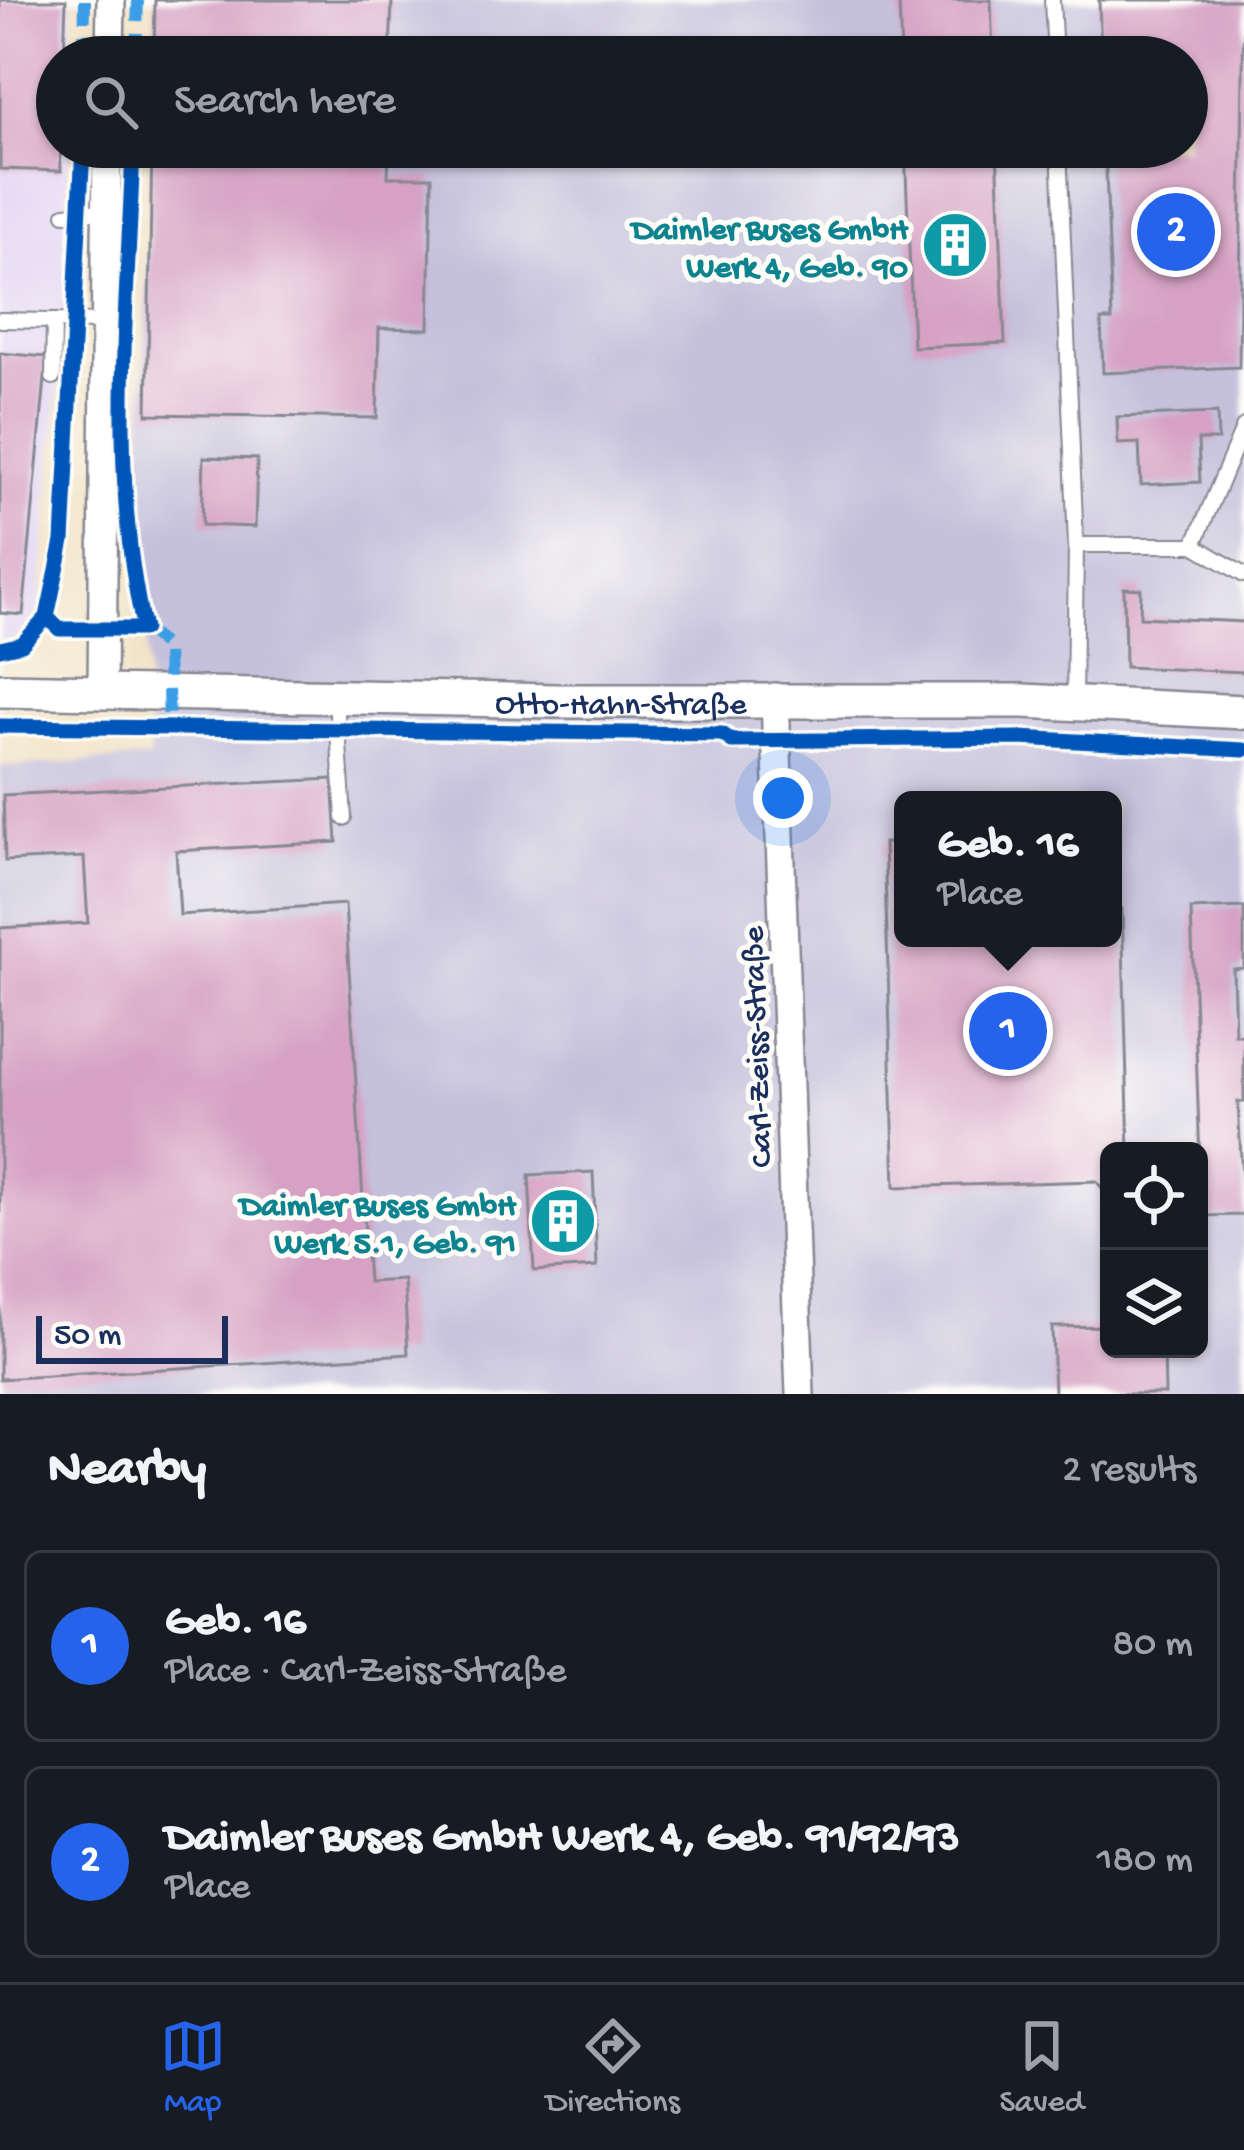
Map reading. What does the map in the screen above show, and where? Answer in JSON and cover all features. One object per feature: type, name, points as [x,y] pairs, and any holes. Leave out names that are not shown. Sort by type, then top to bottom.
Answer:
[{"type":"street","points":[[110,36],[111,0]]},
{"type":"street","points":[[102,690],[101,322],[107,168]]},
{"type":"street","name":"Otto-Hahn-Straße","points":[[0,690],[556,701],[776,698],[1244,712]]},
{"type":"street","name":"Carl-Zeiss-Straße","points":[[776,698],[800,1394]]},
{"type":"lane","points":[[1052,0],[1053,36]]},
{"type":"lane","points":[[1060,168],[1076,545],[1074,704]]},
{"type":"lane","points":[[65,214],[106,212]]},
{"type":"lane","points":[[0,320],[101,322]]},
{"type":"lane","points":[[53,377],[54,321]]},
{"type":"lane","points":[[1194,545],[1244,426]]},
{"type":"lane","points":[[1076,545],[1194,545],[1244,575]]},
{"type":"lane","points":[[335,695],[344,818]]},
{"type":"shaded area","points":[[0,0],[72,0],[71,36],[36,36],[36,168],[69,168],[66,306],[38,619],[11,640],[0,641]]},
{"type":"shaded area","points":[[156,0],[1244,0],[1244,1394],[0,1394],[0,767],[150,758],[141,453],[150,168],[1208,168],[1208,36],[155,36]]},
{"type":"building","points":[[0,0],[66,0],[65,36],[36,36],[36,168],[61,171],[0,169]]},
{"type":"building","points":[[155,0],[392,0],[391,36],[154,36]]},
{"type":"building","points":[[899,0],[991,0],[992,36],[900,36]]},
{"type":"building","points":[[1099,0],[1244,0],[1239,367],[1103,373],[1101,320],[1112,320],[1106,168],[1208,168],[1208,36],[1100,36]]},
{"type":"building","points":[[152,168],[388,168],[388,177],[432,177],[429,329],[379,328],[377,418],[147,414]]},
{"type":"building","name":"Daimler Buses GmbH Werk 4, Geb. 90","points":[[906,168],[998,168],[1005,343],[913,347]]},
{"type":"building","points":[[0,353],[47,357],[23,615],[0,613]]},
{"type":"building","points":[[1217,413],[1218,440],[1198,440],[1200,482],[1141,485],[1139,443],[1118,444],[1117,417]]},
{"type":"building","points":[[204,457],[257,459],[255,527],[202,525]]},
{"type":"building","points":[[1124,588],[1141,589],[1140,617],[1244,622],[1244,672],[1125,667]]},
{"type":"building","points":[[333,779],[337,842],[176,851],[180,915],[345,904],[368,1282],[404,1280],[408,1354],[0,1379],[0,928],[88,923],[84,857],[5,861],[3,795]]},
{"type":"building","points":[[884,843],[894,843],[894,947],[1122,947],[1122,909],[1129,1142],[1100,1142],[1100,1186],[1096,1181],[895,1187]]},
{"type":"building","points":[[1244,907],[1244,968],[1233,969],[1235,1035],[1244,1035],[1244,1102],[1238,1102],[1244,1215],[1208,1216],[1208,1142],[1199,1142],[1191,909]]},
{"type":"building","name":"Daimler Buses GmbH Werk 5.1, Geb. 91","points":[[593,1172],[597,1267],[534,1271],[529,1175]]},
{"type":"building","points":[[1100,1326],[1100,1358],[1164,1358],[1165,1394],[1054,1394],[1052,1327]]},
{"type":"marked path","points":[[84,36],[85,0]]},
{"type":"marked path","points":[[137,36],[138,0]]},
{"type":"marked path","points":[[144,629],[167,647],[169,727]]},
{"type":"cycle path","points":[[0,649],[22,644],[47,617],[63,541],[82,168]]},
{"type":"cycle path","points":[[47,617],[59,629],[144,629],[126,511],[123,450],[132,168]]},
{"type":"cycle path","points":[[0,726],[722,734],[732,741],[1020,738],[1244,750]]},
{"type":"place","name":"Daimler Buses GmbH Werk 4, Geb. 91/92/93","points":[[1176,232]]},
{"type":"place","name":"Daimler Buses GmbH Werk 4, Geb. 90","points":[[955,245]]},
{"type":"place","name":"Geb. 16","points":[[1008,1031]]},
{"type":"place","name":"Daimler Buses GmbH Werk 5.1, Geb. 91","points":[[563,1221]]}]
